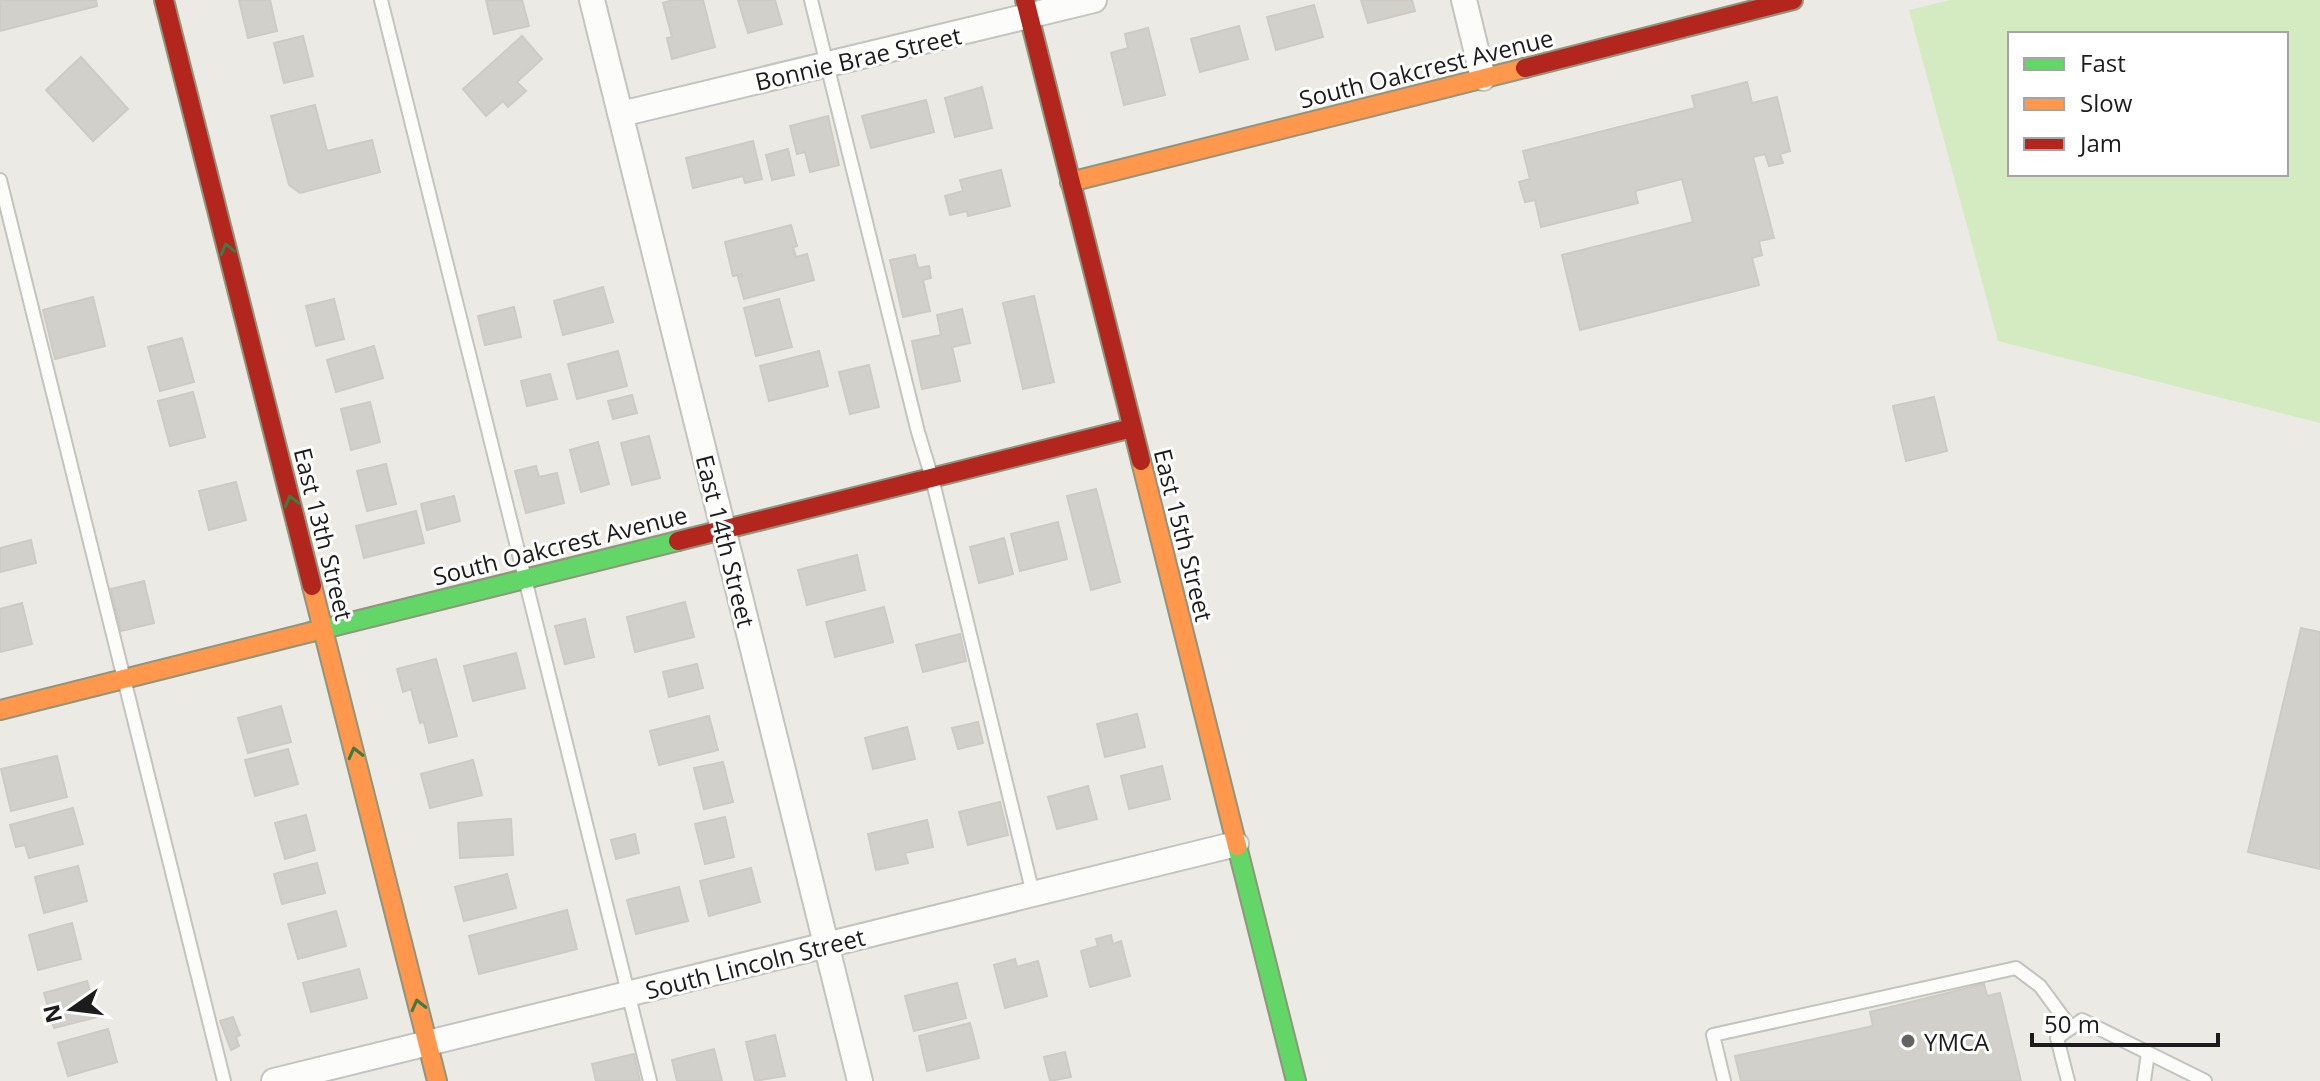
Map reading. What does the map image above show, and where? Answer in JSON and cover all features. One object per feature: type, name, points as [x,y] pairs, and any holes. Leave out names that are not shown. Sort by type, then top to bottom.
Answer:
[{"type":"street","name":"East 13th Street","points":[[164,0],[437,1081]]},
{"type":"street","name":"East 14th Street","points":[[592,0],[860,1081]]},
{"type":"street","name":"Bonnie Brae Street","points":[[621,114],[827,65],[1027,8],[1094,0]]},
{"type":"street","points":[[1464,0],[1483,78]]},
{"type":"street","name":"South Oakcrest Avenue","points":[[1070,182],[1793,0]]},
{"type":"street","name":"East 15th Street","points":[[1027,8],[1296,1081]]},
{"type":"street","name":"South Oakcrest Avenue","points":[[0,710],[1132,428]]},
{"type":"street","name":"South Lincoln Street","points":[[274,1081],[1236,844]]},
{"type":"lane","points":[[381,0],[650,1081]]},
{"type":"lane","points":[[811,0],[1033,894]]},
{"type":"lane","points":[[0,180],[224,1081]]},
{"type":"lane","points":[[1724,1081],[1713,1035],[2016,968],[2040,986],[2071,1028]]},
{"type":"lane","points":[[2068,1081],[2057,1038],[2082,1020],[2205,1081]]},
{"type":"lane","points":[[2144,1081],[2148,1053]]},
{"type":"green space","points":[[1950,0],[2320,0],[2320,423],[1998,341],[1909,10]]},
{"type":"building","points":[[0,0],[96,0],[97,6],[0,31]]},
{"type":"building","points":[[239,0],[270,0],[277,31],[248,38]]},
{"type":"building","points":[[486,0],[522,0],[529,26],[494,34]]},
{"type":"building","points":[[703,0],[715,47],[672,59],[667,38],[672,37],[663,3]]},
{"type":"building","points":[[738,0],[775,0],[782,24],[748,33]]},
{"type":"building","points":[[1361,0],[1412,0],[1415,11],[1368,23]]},
{"type":"building","points":[[1314,5],[1323,37],[1276,50],[1267,17]]},
{"type":"building","points":[[1239,26],[1248,59],[1200,72],[1191,39]]},
{"type":"building","points":[[1148,28],[1165,95],[1124,105],[1111,53],[1128,48],[1125,34]]},
{"type":"building","points":[[303,36],[313,76],[284,83],[274,43]]},
{"type":"building","points":[[522,36],[542,59],[517,82],[526,91],[508,107],[503,101],[486,116],[463,89]]},
{"type":"building","points":[[81,57],[128,109],[93,141],[46,90]]},
{"type":"building","points":[[1747,82],[1752,103],[1777,97],[1790,151],[1780,154],[1783,163],[1769,166],[1765,154],[1753,157],[1774,238],[1759,241],[1762,255],[1752,258],[1759,285],[1580,330],[1562,255],[1693,222],[1682,179],[1635,191],[1638,203],[1541,227],[1535,200],[1525,202],[1519,182],[1530,179],[1523,151],[1695,108],[1692,96]]},
{"type":"building","points":[[982,87],[992,128],[955,137],[945,98]]},
{"type":"building","points":[[926,100],[934,132],[871,148],[862,116]]},
{"type":"building","points":[[315,105],[327,151],[372,140],[380,172],[300,193],[289,185],[271,116]]},
{"type":"building","points":[[828,116],[839,165],[810,172],[805,152],[797,154],[790,126]]},
{"type":"building","points":[[753,141],[762,179],[745,183],[743,176],[693,188],[686,158]]},
{"type":"building","points":[[788,149],[794,175],[772,180],[766,155]]},
{"type":"building","points":[[1001,170],[1010,206],[968,216],[967,211],[950,215],[945,196],[963,191],[960,180]]},
{"type":"building","points":[[791,225],[797,246],[793,247],[796,257],[807,254],[814,280],[744,299],[738,277],[743,276],[733,276],[725,242]]},
{"type":"building","points":[[915,255],[918,268],[929,266],[931,278],[923,280],[930,311],[903,317],[890,260]]},
{"type":"building","points":[[603,287],[613,322],[563,335],[554,301]]},
{"type":"building","points":[[1034,296],[1054,382],[1023,389],[1003,303]]},
{"type":"building","points":[[93,297],[105,346],[55,359],[43,310]]},
{"type":"building","points":[[334,299],[344,339],[316,346],[306,306]]},
{"type":"building","points":[[779,299],[792,347],[756,356],[744,308]]},
{"type":"building","points":[[514,307],[521,337],[485,345],[478,316]]},
{"type":"building","points":[[962,309],[970,343],[952,347],[960,381],[922,389],[912,341],[941,335],[937,315]]},
{"type":"building","points":[[182,338],[194,382],[160,391],[148,347]]},
{"type":"building","points":[[374,346],[383,378],[336,392],[327,360]]},
{"type":"building","points":[[618,351],[627,386],[577,399],[568,364]]},
{"type":"building","points":[[819,351],[828,386],[769,401],[760,366]]},
{"type":"building","points":[[869,365],[879,407],[850,414],[839,372]]},
{"type":"building","points":[[550,374],[557,399],[527,406],[521,381]]},
{"type":"building","points":[[193,392],[205,437],[170,446],[158,401]]},
{"type":"building","points":[[632,395],[637,413],[613,419],[608,401]]},
{"type":"building","points":[[1934,397],[1947,451],[1906,461],[1893,406]]},
{"type":"building","points":[[370,402],[380,442],[351,450],[341,409]]},
{"type":"building","points":[[649,436],[660,478],[632,485],[621,443]]},
{"type":"building","points":[[598,442],[609,484],[581,492],[570,450]]},
{"type":"building","points":[[386,464],[396,504],[367,511],[357,471]]},
{"type":"building","points":[[536,466],[539,477],[557,473],[564,503],[526,513],[515,471]]},
{"type":"building","points":[[236,482],[246,520],[209,530],[199,491]]},
{"type":"building","points":[[1096,489],[1120,582],[1091,590],[1067,496]]},
{"type":"building","points":[[454,496],[460,521],[427,530],[421,504]]},
{"type":"building","points":[[416,511],[424,543],[364,558],[356,526]]},
{"type":"building","points":[[1058,522],[1067,559],[1020,571],[1011,534]]},
{"type":"building","points":[[1004,538],[1013,574],[979,583],[970,547]]},
{"type":"building","points":[[31,540],[36,563],[0,572],[0,548]]},
{"type":"building","points":[[857,555],[865,590],[807,605],[798,570]]},
{"type":"building","points":[[144,581],[154,623],[121,631],[111,589]]},
{"type":"building","points":[[685,602],[694,637],[635,652],[627,617]]},
{"type":"building","points":[[22,603],[32,644],[0,652],[0,609]]},
{"type":"building","points":[[884,607],[893,642],[835,657],[826,622]]},
{"type":"building","points":[[585,619],[594,657],[565,664],[555,626]]},
{"type":"building","points":[[2301,628],[2320,632],[2320,869],[2248,852]]},
{"type":"building","points":[[960,634],[966,661],[923,672],[916,645]]},
{"type":"building","points":[[516,653],[525,688],[473,701],[464,666]]},
{"type":"building","points":[[436,659],[457,736],[429,743],[411,689],[403,692],[397,669]]},
{"type":"building","points":[[697,664],[703,688],[669,697],[663,672]]},
{"type":"building","points":[[281,706],[291,742],[248,753],[238,718]]},
{"type":"building","points":[[1137,714],[1145,747],[1105,757],[1097,724]]},
{"type":"building","points":[[709,716],[718,750],[659,765],[650,731]]},
{"type":"building","points":[[978,722],[983,743],[958,749],[952,728]]},
{"type":"building","points":[[907,727],[915,759],[873,769],[865,738]]},
{"type":"building","points":[[288,749],[298,784],[255,796],[245,760]]},
{"type":"building","points":[[57,756],[67,797],[11,811],[1,769]]},
{"type":"building","points":[[473,760],[482,795],[430,808],[421,774]]},
{"type":"building","points":[[723,762],[733,802],[704,809],[694,768]]},
{"type":"building","points":[[1162,766],[1170,799],[1129,809],[1121,776]]},
{"type":"building","points":[[1088,786],[1097,819],[1057,829],[1048,797]]},
{"type":"building","points":[[1000,802],[1008,835],[968,845],[959,812]]},
{"type":"building","points":[[73,808],[83,844],[29,858],[25,845],[16,847],[10,825]]},
{"type":"building","points":[[306,815],[315,850],[285,859],[275,823]]},
{"type":"building","points":[[725,817],[734,857],[705,864],[695,824]]},
{"type":"building","points":[[511,819],[513,855],[460,858],[458,823]]},
{"type":"building","points":[[927,820],[933,847],[905,853],[908,863],[876,870],[868,834]]},
{"type":"building","points":[[635,834],[639,853],[616,859],[611,840]]},
{"type":"building","points":[[317,863],[325,893],[282,904],[274,874]]},
{"type":"building","points":[[78,866],[87,901],[44,913],[35,877]]},
{"type":"building","points":[[751,868],[760,902],[709,916],[700,881]]},
{"type":"building","points":[[507,874],[516,908],[464,921],[455,887]]},
{"type":"building","points":[[679,887],[688,921],[636,934],[627,900]]},
{"type":"building","points":[[567,910],[577,949],[479,974],[469,936]]},
{"type":"building","points":[[336,911],[346,946],[298,959],[288,924]]},
{"type":"building","points":[[72,923],[81,959],[38,970],[29,935]]},
{"type":"building","points":[[1111,935],[1113,944],[1121,941],[1130,976],[1090,987],[1081,951],[1098,946],[1096,939]]},
{"type":"building","points":[[1015,959],[1017,967],[1038,961],[1047,996],[1005,1008],[994,965]]},
{"type":"building","points":[[359,969],[367,998],[311,1012],[303,983]]},
{"type":"building","points":[[87,981],[97,1017],[54,1028],[44,993]]},
{"type":"building","points":[[957,983],[966,1018],[914,1031],[905,996]]},
{"type":"building","name":"YMCA","points":[[1984,984],[1987,996],[2000,993],[2021,1081],[1741,1081],[1735,1056],[1873,1026],[1870,1012]]},
{"type":"building","points":[[233,1017],[240,1035],[236,1037],[239,1046],[231,1050],[220,1021]]},
{"type":"building","points":[[970,1023],[979,1058],[927,1071],[919,1036]]},
{"type":"building","points":[[108,1029],[117,1062],[68,1076],[58,1043]]},
{"type":"building","points":[[775,1035],[785,1076],[755,1081],[746,1042]]},
{"type":"building","points":[[714,1049],[722,1081],[677,1081],[672,1060]]},
{"type":"building","points":[[1065,1052],[1071,1077],[1050,1081],[1044,1057]]},
{"type":"building","points":[[634,1054],[640,1081],[596,1081],[592,1064]]},
{"type":"traffic: fast","points":[[311,632],[678,541]]},
{"type":"traffic: fast","points":[[1237,846],[1296,1081]]},
{"type":"traffic: slow","points":[[1070,182],[1525,68]]},
{"type":"traffic: slow","points":[[1141,461],[1237,846]]},
{"type":"traffic: slow","points":[[312,586],[437,1081]]},
{"type":"traffic: slow","points":[[0,710],[311,632]]},
{"type":"traffic: jam","points":[[164,0],[312,586]]},
{"type":"traffic: jam","points":[[1025,0],[1141,461]]},
{"type":"traffic: jam","points":[[1525,68],[1793,0]]},
{"type":"traffic: jam","points":[[678,541],[1132,428]]},
{"type":"place","name":"YMCA","points":[[1908,1041]]}]
